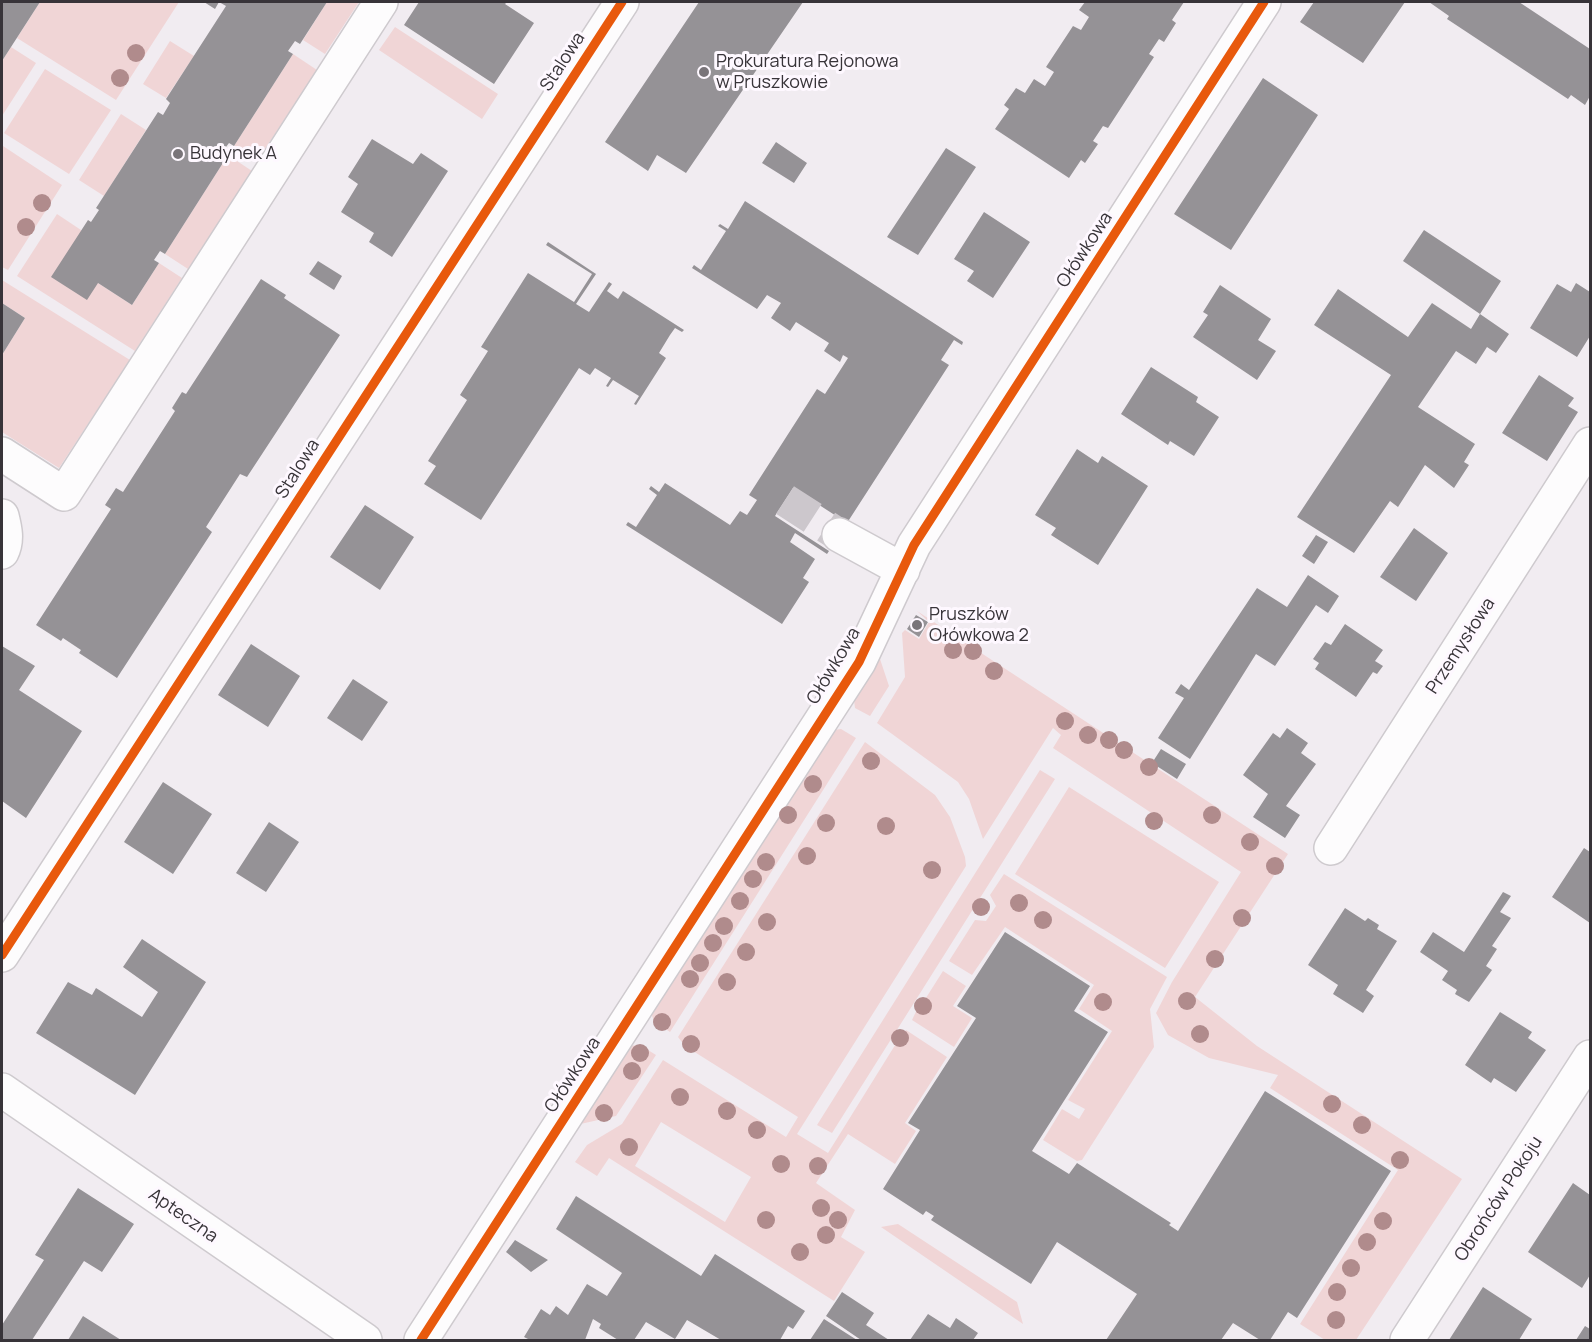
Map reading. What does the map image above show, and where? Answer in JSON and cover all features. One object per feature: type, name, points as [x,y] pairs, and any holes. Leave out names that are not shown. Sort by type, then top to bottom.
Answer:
[{"type":"street","points":[[2,454],[64,494],[381,2]]},
{"type":"street","name":"Stalowa","points":[[2,955],[622,2]]},
{"type":"street","name":"Ołówkowa","points":[[421,1341],[859,662],[914,545],[1264,2]]},
{"type":"street","name":"Przemysłowa","points":[[1331,848],[1590,444]]},
{"type":"street","points":[[2,516],[5,545],[2,552]]},
{"type":"street","points":[[839,535],[903,570]]},
{"type":"street","name":"Obrońców Pokoju","points":[[1407,1341],[1590,1057]]},
{"type":"street","name":"Apteczna","points":[[2,1090],[365,1341]]},
{"type":"shaded area","points":[[40,2],[179,2],[116,100],[17,38]]},
{"type":"shaded area","points":[[327,2],[359,2],[325,54],[303,40]]},
{"type":"shaded area","points":[[395,27],[498,94],[482,119],[379,50]]},
{"type":"shaded area","points":[[170,41],[194,56],[166,98],[143,84]]},
{"type":"shaded area","points":[[11,47],[36,63],[2,116],[2,61]]},
{"type":"shaded area","points":[[293,54],[317,70],[257,161],[234,146]]},
{"type":"shaded area","points":[[45,69],[111,110],[69,174],[4,133]]},
{"type":"shaded area","points":[[121,114],[146,130],[104,196],[79,180]]},
{"type":"shaded area","points":[[3,146],[62,185],[8,270],[2,267]]},
{"type":"shaded area","points":[[228,155],[252,171],[188,269],[165,254]]},
{"type":"shaded area","points":[[57,214],[81,230],[98,283],[132,305],[159,263],[182,278],[135,351],[17,276]]},
{"type":"shaded area","points":[[2,280],[130,360],[59,468],[2,432],[2,355],[25,318],[2,303]]},
{"type":"shaded area","points":[[917,611],[1288,854],[1195,997],[1257,1046],[1462,1179],[1356,1340],[1325,1340],[1300,1324],[1398,1170],[1270,1088],[1278,1075],[1209,1058],[1168,1035],[1156,1013],[1172,982],[1241,872],[1053,748],[1061,735],[1053,728],[983,839],[969,799],[958,782],[877,723],[905,677],[902,633],[905,630],[919,639],[929,622]]},
{"type":"shaded area","points":[[880,659],[889,686],[870,716],[855,708],[854,700]]},
{"type":"shaded area","points":[[841,729],[856,738],[670,1032],[654,1021],[651,1013],[834,730]]},
{"type":"shaded area","points":[[865,742],[935,795],[950,817],[965,857],[966,866],[797,1134],[828,1153],[897,1042],[895,1040],[899,1033],[903,1034],[906,1030],[947,1057],[905,1123],[916,1131],[895,1164],[848,1134],[816,1183],[855,1210],[841,1237],[865,1252],[834,1301],[609,1158],[597,1176],[575,1162],[587,1145],[622,1124],[663,1060],[786,1137],[798,1117],[685,1046],[678,1037]],"holes":[[[661,1122],[751,1177],[725,1222],[635,1166]]]},
{"type":"shaded area","points":[[1040,770],[1055,779],[832,1133],[817,1125]]},
{"type":"shaded area","points":[[1069,787],[1219,882],[1165,968],[1015,874]]},
{"type":"shaded area","points":[[1004,874],[1167,977],[1150,1009],[1154,1047],[1082,1160],[1077,1161],[1043,1140],[1062,1109],[1079,1119],[1085,1109],[1068,1100],[1112,1031],[1079,1009],[1094,985],[1005,927],[972,975],[949,961],[975,920],[986,921],[996,906],[990,895]]},
{"type":"shaded area","points":[[943,971],[966,986],[953,1006],[972,1018],[954,1047],[912,1020],[922,999],[924,1001]]},
{"type":"shaded area","points":[[640,1045],[656,1055],[616,1116],[576,1125],[628,1046]]},
{"type":"shaded area","points":[[898,1224],[1017,1302],[1023,1324],[881,1227]]},
{"type":"building","points":[[2,2],[40,2],[2,61]]},
{"type":"building","points":[[204,2],[219,2],[215,9]]},
{"type":"building","name":"Budynek A","points":[[219,2],[327,2],[300,44],[295,41],[288,51],[293,54],[234,146],[229,143],[226,147],[223,152],[228,155],[165,254],[160,251],[154,260],[159,263],[132,305],[98,283],[87,300],[51,277],[88,220],[91,222],[99,210],[96,208],[158,112],[163,115],[170,103],[166,99],[226,6]]},
{"type":"building","points":[[419,2],[507,2],[505,4],[534,23],[494,84],[404,25]]},
{"type":"building","name":"Prokuratura Rejonowa w Pruszkowie","points":[[699,2],[803,2],[686,173],[657,155],[648,171],[605,142]]},
{"type":"building","points":[[1085,2],[1184,2],[1172,20],[1176,23],[1164,42],[1159,39],[1149,54],[1154,57],[1108,128],[1103,126],[1093,141],[1098,144],[1085,163],[1081,160],[1069,178],[995,129],[1009,109],[1004,105],[1016,88],[1025,93],[1034,79],[1045,86],[1054,72],[1046,67],[1073,26],[1081,30],[1089,17],[1079,10]]},
{"type":"building","points":[[1314,2],[1405,2],[1363,63],[1300,22]]},
{"type":"building","points":[[1429,2],[1519,2],[1590,49],[1590,96],[1585,105],[1571,95],[1568,99],[1447,19],[1449,16]]},
{"type":"building","points":[[1263,78],[1318,115],[1231,250],[1174,214]]},
{"type":"building","points":[[372,139],[413,164],[421,153],[448,171],[392,257],[369,242],[374,233],[341,212],[358,184],[348,177]]},
{"type":"building","points":[[776,142],[807,163],[794,183],[762,163]]},
{"type":"building","points":[[946,148],[976,167],[918,255],[887,237]]},
{"type":"building","points":[[745,201],[963,342],[962,345],[954,340],[941,360],[949,365],[847,523],[793,488],[775,516],[829,551],[827,554],[795,533],[790,542],[815,559],[803,578],[809,582],[782,624],[626,525],[628,522],[636,527],[657,495],[649,489],[651,486],[659,492],[665,483],[730,525],[740,511],[747,515],[757,500],[749,495],[817,389],[825,394],[848,358],[843,355],[840,362],[824,351],[829,343],[796,322],[790,331],[771,318],[781,303],[767,295],[757,309],[692,268],[694,265],[701,270],[726,231],[718,226],[720,224],[728,229]]},
{"type":"building","points":[[984,212],[1030,242],[993,298],[967,281],[974,271],[954,259]]},
{"type":"building","points":[[1424,230],[1501,281],[1480,314],[1403,261]]},
{"type":"building","points":[[548,242],[596,274],[576,304],[589,312],[609,282],[612,284],[607,291],[618,299],[623,291],[684,330],[682,332],[675,328],[670,335],[659,353],[666,358],[636,405],[634,404],[639,396],[613,380],[608,387],[606,386],[611,378],[595,368],[590,375],[579,368],[481,520],[424,484],[436,466],[428,461],[467,400],[460,395],[488,351],[481,347],[528,273],[574,302],[592,274],[546,245]]},
{"type":"building","points":[[318,261],[342,276],[334,290],[309,274]]},
{"type":"building","points":[[261,279],[286,295],[284,298],[340,335],[247,477],[240,474],[206,527],[212,532],[117,678],[79,653],[81,650],[63,638],[61,641],[36,625],[111,509],[105,505],[116,488],[123,492],[175,411],[172,408],[182,392],[186,394]]},
{"type":"building","points":[[1576,283],[1590,292],[1590,336],[1577,357],[1530,328],[1557,284],[1571,292]]},
{"type":"building","points":[[1220,285],[1271,319],[1258,340],[1276,351],[1257,380],[1193,337],[1208,315],[1203,312]]},
{"type":"building","points":[[1338,289],[1408,337],[1432,303],[1471,329],[1480,314],[1509,334],[1496,353],[1487,347],[1476,364],[1456,351],[1418,407],[1475,444],[1464,462],[1469,465],[1454,488],[1425,465],[1398,507],[1390,501],[1354,553],[1297,517],[1391,375],[1314,325]]},
{"type":"building","points":[[2,303],[25,318],[2,355]]},
{"type":"building","points":[[1151,367],[1198,397],[1196,402],[1219,417],[1194,456],[1170,441],[1168,445],[1121,414]]},
{"type":"building","points":[[1539,375],[1574,398],[1568,406],[1578,412],[1547,461],[1502,433]]},
{"type":"building","points":[[1077,449],[1098,463],[1102,456],[1148,486],[1098,565],[1051,535],[1056,528],[1035,515]]},
{"type":"building","points":[[365,505],[414,537],[380,590],[330,557]]},
{"type":"building","points":[[1414,528],[1448,553],[1416,601],[1380,577]]},
{"type":"building","points":[[1316,535],[1328,542],[1314,564],[1302,556]]},
{"type":"building","points":[[1308,575],[1339,596],[1328,613],[1316,605],[1275,666],[1256,654],[1190,759],[1158,738],[1184,698],[1175,693],[1181,684],[1189,690],[1257,588],[1287,607]]},
{"type":"building","name":"Pruszków Ołówkowa 2","points":[[916,615],[928,622],[919,637],[907,629]]},
{"type":"building","points":[[1345,624],[1383,650],[1375,661],[1383,666],[1377,674],[1373,672],[1356,697],[1315,669],[1319,663],[1313,659],[1325,642],[1331,645]]},
{"type":"building","points":[[251,644],[300,676],[268,727],[218,695]]},
{"type":"building","points":[[2,646],[35,666],[19,690],[82,731],[26,818],[2,801]]},
{"type":"building","points":[[353,679],[388,702],[362,741],[327,718]]},
{"type":"building","points":[[1287,728],[1308,743],[1301,753],[1316,764],[1286,806],[1300,815],[1285,838],[1253,817],[1268,794],[1243,775],[1273,733],[1280,738]]},
{"type":"building","points":[[1161,749],[1186,764],[1177,779],[1152,763]]},
{"type":"building","points":[[163,782],[212,814],[173,874],[124,842]]},
{"type":"building","points":[[269,822],[299,842],[266,892],[236,873]]},
{"type":"building","points":[[1584,848],[1590,852],[1590,923],[1552,897]]},
{"type":"building","points":[[1503,892],[1511,896],[1500,912],[1511,918],[1492,946],[1497,949],[1486,966],[1492,970],[1469,1002],[1455,994],[1457,990],[1442,980],[1448,971],[1420,952],[1433,932],[1464,952]]},
{"type":"building","points":[[1345,908],[1365,921],[1368,918],[1379,925],[1377,929],[1397,941],[1366,990],[1374,996],[1363,1013],[1333,994],[1338,985],[1308,965]]},
{"type":"building","points":[[1005,932],[1090,986],[1074,1011],[1108,1032],[1032,1151],[1069,1174],[1077,1163],[1171,1223],[1169,1225],[1178,1231],[1265,1091],[1391,1171],[1297,1318],[1288,1312],[1270,1340],[1260,1340],[1233,1323],[1221,1340],[1106,1340],[1137,1294],[1057,1242],[1031,1284],[931,1220],[934,1216],[926,1211],[923,1215],[883,1189],[920,1130],[908,1123],[976,1018],[957,1006]]},
{"type":"building","points":[[142,939],[206,982],[135,1095],[36,1033],[68,982],[92,995],[96,988],[142,1017],[158,992],[123,967]]},
{"type":"building","points":[[1500,1012],[1532,1032],[1528,1038],[1546,1050],[1516,1092],[1494,1078],[1491,1083],[1465,1065]]},
{"type":"building","points":[[1573,1183],[1590,1195],[1590,1275],[1582,1288],[1528,1252]]},
{"type":"building","points":[[78,1188],[134,1224],[102,1272],[84,1261],[32,1340],[2,1340],[2,1325],[44,1260],[35,1255]]},
{"type":"building","points":[[576,1196],[701,1276],[715,1254],[805,1311],[793,1329],[788,1326],[780,1340],[721,1340],[687,1320],[675,1339],[646,1322],[634,1340],[618,1340],[599,1328],[601,1324],[593,1319],[585,1340],[530,1340],[524,1337],[541,1309],[550,1315],[556,1306],[568,1315],[587,1284],[607,1296],[622,1273],[556,1229]]},
{"type":"building","points":[[515,1240],[548,1260],[531,1272],[506,1252]]},
{"type":"building","points":[[1483,1287],[1532,1319],[1519,1340],[1449,1340]]},
{"type":"building","points":[[842,1292],[874,1313],[866,1325],[889,1340],[861,1340],[826,1316]]},
{"type":"building","points":[[928,1314],[950,1328],[956,1318],[978,1333],[973,1340],[910,1340]]},
{"type":"building","points":[[83,1316],[121,1340],[68,1340]]},
{"type":"building","points":[[824,1319],[857,1340],[810,1340]]},
{"type":"building","points":[[1585,1326],[1590,1329],[1590,1340],[1576,1340]]},
{"type":"tunnel","points":[[785,500],[839,535]]},
{"type":"cycle path","points":[[2,955],[622,2]]},
{"type":"cycle path","points":[[421,1340],[859,662],[914,545],[1264,2]]},
{"type":"place","name":"Prokuratura Rejonowa w Pruszkowie","points":[[704,72]]},
{"type":"place","name":"Budynek A","points":[[178,154]]},
{"type":"place","name":"Pruszków Ołówkowa 2","points":[[917,625]]}]
